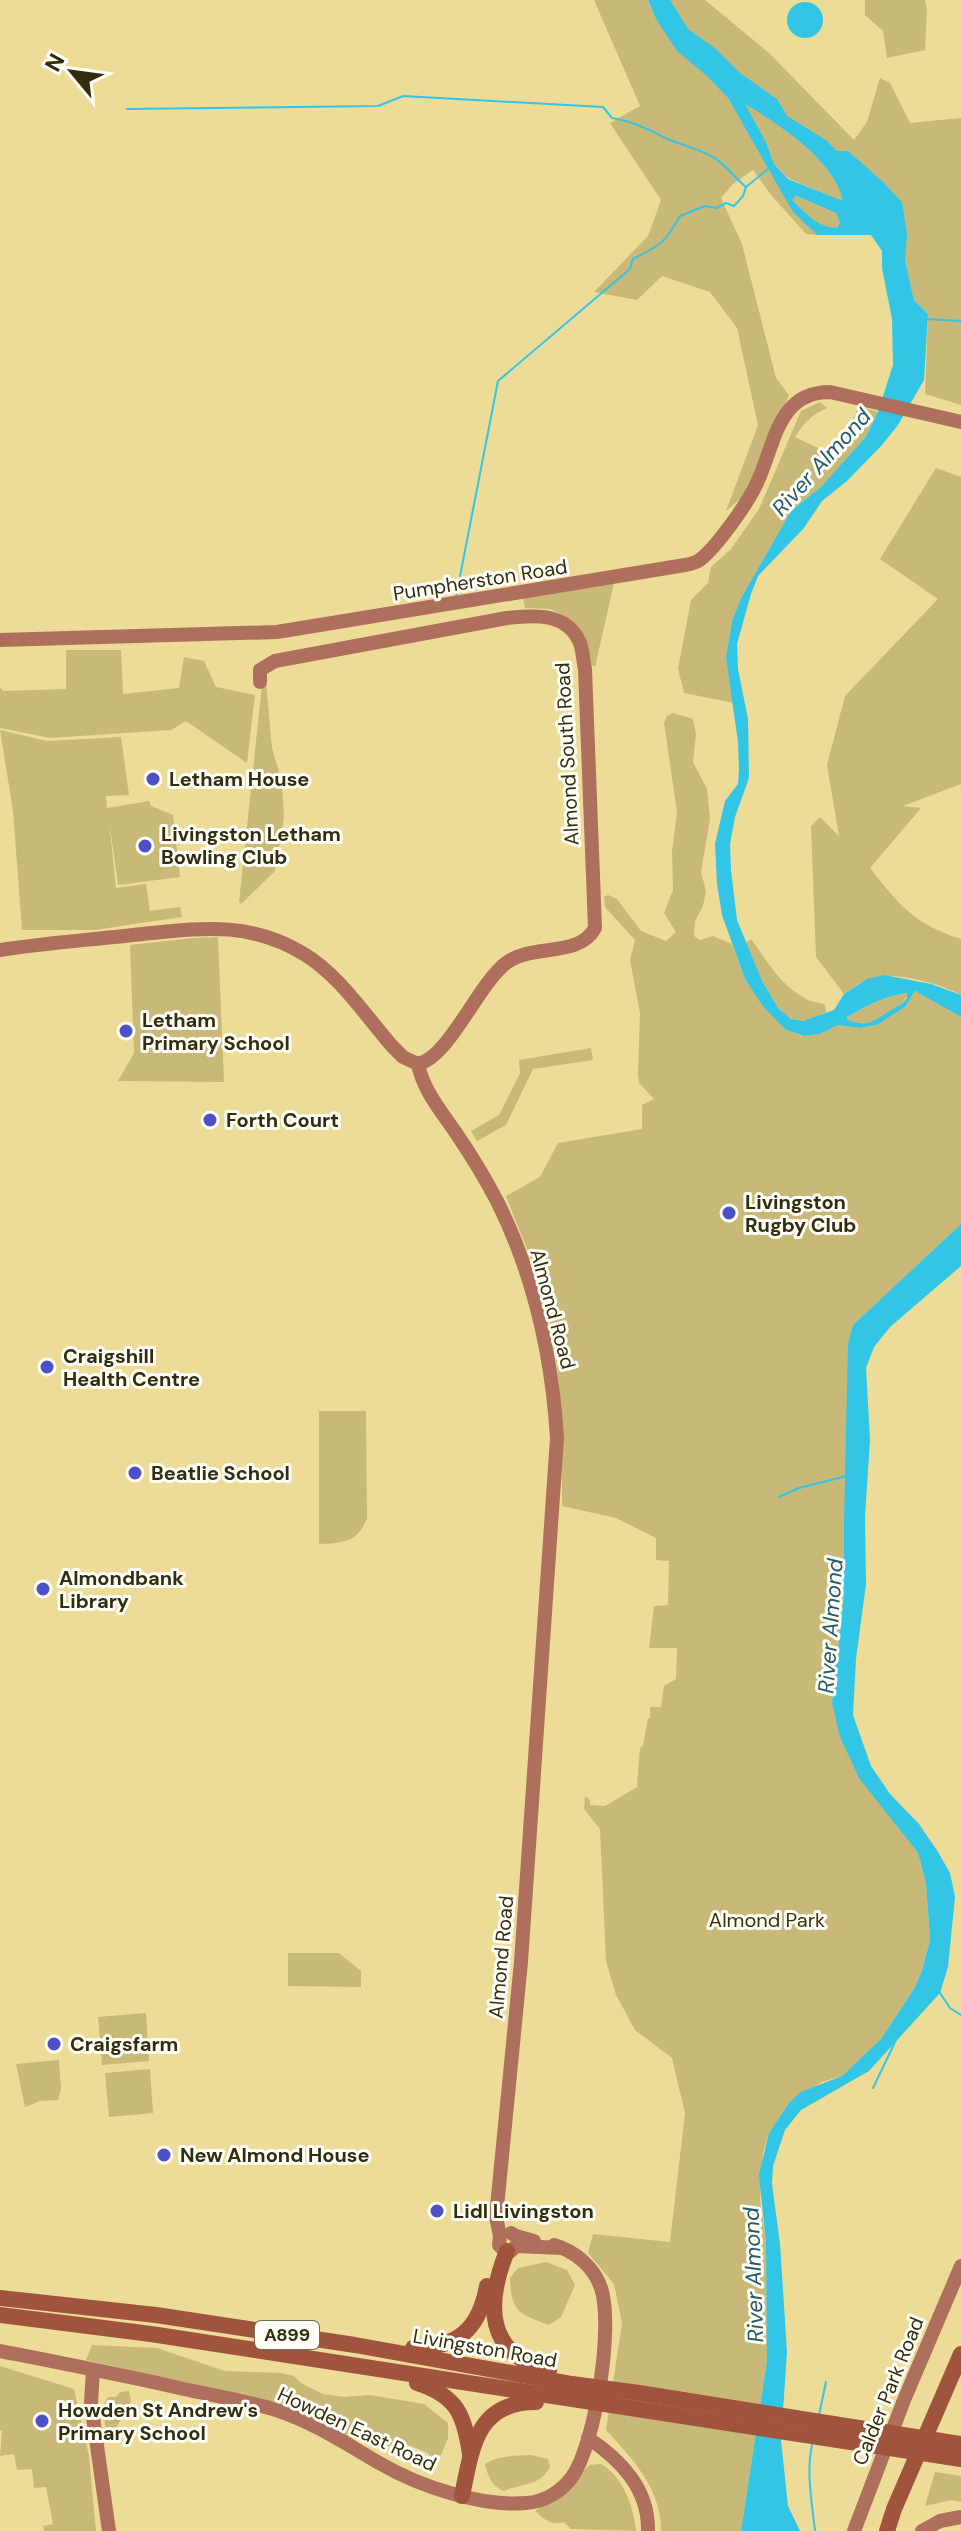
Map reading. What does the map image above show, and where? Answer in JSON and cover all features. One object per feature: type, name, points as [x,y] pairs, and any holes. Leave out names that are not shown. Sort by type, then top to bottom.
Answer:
[{"type":"main road","points":[[355,2345],[436,2348],[460,2336],[477,2318],[484,2302],[490,2271],[508,2241]]},
{"type":"main road","points":[[508,2241],[498,2274],[493,2311],[495,2326],[502,2341],[518,2358],[570,2390]]},
{"type":"main road","name":"Livingston Road","points":[[0,2298],[156,2315],[355,2345],[570,2390],[589,2403],[961,2459]]},
{"type":"main road","name":"Livingston Road","points":[[0,2315],[151,2334],[369,2368],[570,2390],[639,2393],[961,2444]]},
{"type":"main road","points":[[887,2531],[961,2354]]},
{"type":"main road","name":"A899","points":[[369,2368],[441,2392],[458,2408],[470,2455]]},
{"type":"main road","points":[[462,2496],[470,2455],[488,2419],[506,2405],[570,2390]]},
{"type":"main road","points":[[790,2417],[961,2433]]},
{"type":"street","name":"Pumpherston Road","points":[[0,640],[277,632],[699,561],[719,539],[756,486],[780,424],[789,408],[802,397],[815,392],[830,392],[961,422]]},
{"type":"street","points":[[419,610],[422,633]]},
{"type":"street","name":"Almond South Road","points":[[260,682],[260,670],[275,661],[507,618],[542,616],[558,619],[580,642],[585,669],[595,921],[591,935],[581,943],[530,952],[507,963],[486,986],[440,1050],[427,1062],[418,1064]]},
{"type":"street","name":"Almond Road","points":[[0,950],[192,928],[233,928],[276,940],[304,953],[326,970],[403,1057],[418,1064],[420,1077],[473,1158],[498,1202],[512,1235],[534,1300],[551,1373],[557,1460],[521,1962],[496,2217],[508,2241]]},
{"type":"street","points":[[508,2241],[562,2248],[576,2255],[601,2286],[605,2303],[601,2370],[588,2438],[577,2468]]},
{"type":"street","name":"Calder Park Road","points":[[854,2531],[904,2400],[961,2266]]},
{"type":"street","name":"Howden East Road","points":[[0,2351],[281,2412],[325,2432],[392,2470],[462,2496],[528,2503],[552,2495],[577,2468]]},
{"type":"street","points":[[93,2370],[91,2403],[109,2531]]},
{"type":"street","points":[[588,2438],[609,2452],[626,2469],[643,2498],[648,2531]]},
{"type":"street","points":[[577,2468],[592,2458],[600,2457],[613,2464],[631,2489],[643,2498]]},
{"type":"street","points":[[922,2531],[940,2521],[961,2517]]},
{"type":"green space","points":[[594,0],[648,0],[656,19],[728,98],[793,211],[817,235],[806,234],[753,170],[733,184],[721,198],[742,244],[776,378],[789,395],[746,494],[726,511],[758,425],[737,328],[710,292],[662,276],[637,300],[594,292],[648,236],[661,200],[610,123],[640,106]]},
{"type":"green space","points":[[660,0],[705,0],[769,53],[854,140],[867,122],[880,78],[890,83],[910,123],[961,118],[961,405],[925,394],[928,314],[914,300],[905,260],[906,227],[744,89]]},
{"type":"green space","points":[[865,0],[925,0],[925,50],[887,58],[883,31],[865,15]]},
{"type":"green space","points":[[744,103],[789,133],[818,158],[839,187],[844,202],[788,178],[774,164],[766,142]]},
{"type":"green space","points":[[795,196],[836,213],[840,223],[836,229],[811,218],[791,199]]},
{"type":"green space","points":[[820,402],[827,408],[808,420],[795,437],[837,457],[859,406],[878,412],[865,438],[847,460],[821,487],[791,511],[741,598],[732,621],[726,657],[734,703],[684,693],[678,669],[691,600],[708,583],[711,567],[731,549],[759,509],[801,411]]},
{"type":"green space","points":[[936,468],[961,477],[961,784],[903,806],[921,808],[870,868],[890,893],[919,920],[961,939],[961,995],[928,982],[888,976],[866,980],[844,994],[816,957],[811,826],[820,817],[839,836],[827,765],[845,696],[938,599],[880,559]]},
{"type":"green space","points":[[614,583],[595,667],[589,663],[585,637],[565,616],[550,609],[525,608],[523,597]]},
{"type":"green space","points":[[66,650],[121,650],[123,694],[179,688],[184,657],[204,661],[216,687],[255,695],[247,763],[186,721],[171,730],[50,738],[0,728],[0,687],[3,691],[66,689]]},
{"type":"green space","points":[[266,682],[272,748],[282,782],[284,818],[275,871],[241,904],[262,685]]},
{"type":"green space","name":"Almond Park","points":[[673,713],[693,719],[696,734],[693,762],[707,789],[710,819],[701,872],[706,891],[695,921],[694,936],[700,940],[713,936],[732,944],[745,979],[786,1030],[803,1036],[820,1034],[838,1025],[860,1028],[877,1025],[905,1007],[915,991],[961,1017],[961,1224],[853,1325],[844,1595],[832,1703],[896,1825],[918,1853],[926,1883],[930,1940],[914,1989],[881,2039],[842,2076],[822,2082],[789,2103],[769,2133],[763,2153],[760,2200],[766,2243],[767,2361],[741,2531],[661,2531],[660,2516],[651,2488],[635,2463],[606,2430],[622,2323],[614,2284],[588,2253],[593,2234],[670,2242],[685,2113],[672,2058],[635,2030],[616,1995],[606,1961],[600,1829],[584,1809],[585,1796],[590,1800],[590,1805],[605,1806],[637,1787],[640,1748],[650,1718],[650,1707],[661,1707],[664,1686],[676,1679],[677,1648],[649,1648],[654,1606],[668,1605],[669,1561],[656,1560],[656,1538],[616,1518],[562,1506],[560,1396],[554,1341],[541,1287],[506,1196],[540,1177],[558,1143],[642,1129],[642,1105],[654,1099],[639,1083],[640,1013],[630,960],[635,940],[605,907],[604,897],[608,895],[617,899],[641,931],[666,941],[676,932],[664,913],[673,890],[672,851],[677,812],[664,723],[667,716]]},
{"type":"green space","points":[[0,730],[47,741],[121,737],[129,795],[106,796],[107,808],[149,801],[151,806],[173,815],[180,877],[118,885],[109,820],[116,888],[146,884],[150,911],[180,907],[182,917],[95,930],[22,930],[13,811]]},
{"type":"green space","points":[[218,937],[224,1082],[118,1081],[134,1053],[130,945]]},
{"type":"green space","points":[[751,939],[783,981],[798,995],[825,1005],[826,1012],[801,1021],[782,1011],[766,990],[754,964],[746,943]]},
{"type":"green space","points":[[908,993],[895,1009],[881,1018],[860,1024],[847,1020],[847,1017],[876,1002]]},
{"type":"green space","points":[[591,1048],[593,1060],[533,1069],[506,1125],[477,1141],[471,1131],[499,1115],[520,1073],[519,1060]]},
{"type":"green space","points":[[319,1411],[366,1411],[367,1518],[354,1537],[342,1542],[319,1544]]},
{"type":"green space","points":[[288,1953],[339,1953],[361,1971],[361,1987],[288,1986]]},
{"type":"green space","points":[[146,2013],[149,2061],[102,2065],[98,2017]]},
{"type":"green space","points":[[59,2060],[61,2089],[58,2100],[40,2101],[25,2107],[16,2064]]},
{"type":"green space","points":[[150,2069],[153,2113],[109,2117],[105,2073]]},
{"type":"green space","points":[[546,2262],[567,2270],[575,2285],[561,2317],[549,2325],[518,2310],[512,2298],[510,2278],[518,2268]]},
{"type":"green space","points":[[92,2345],[157,2348],[225,2371],[294,2376],[323,2394],[345,2397],[370,2395],[424,2404],[448,2423],[448,2438],[441,2455],[430,2456],[398,2441],[389,2446],[347,2438],[319,2420],[278,2403],[86,2360]]},
{"type":"green space","name":"Howden St Andrew's Primary School","points":[[0,2366],[74,2389],[89,2456],[96,2531],[44,2531],[43,2526],[53,2524],[46,2487],[34,2488],[32,2469],[17,2470],[14,2454],[0,2456]]},
{"type":"green space","points":[[129,2391],[131,2401],[114,2432],[106,2433],[103,2406],[108,2397]]},
{"type":"green space","points":[[531,2455],[548,2459],[550,2467],[541,2478],[504,2491],[491,2480],[485,2464],[501,2457]]},
{"type":"green space","points":[[601,2464],[609,2469],[626,2493],[636,2531],[571,2529],[564,2522],[548,2521],[535,2511],[590,2465]]},
{"type":"green space","points":[[935,2472],[961,2476],[961,2502],[951,2500],[925,2506]]},
{"type":"water","points":[[648,0],[670,0],[688,29],[716,49],[740,73],[777,99],[787,116],[826,140],[837,151],[848,151],[902,202],[907,234],[905,260],[914,300],[928,314],[924,380],[898,425],[847,481],[822,501],[804,528],[758,576],[751,594],[737,644],[738,669],[748,719],[749,778],[735,817],[730,844],[737,920],[762,981],[778,1008],[791,1019],[803,1021],[834,1010],[844,994],[867,979],[884,975],[931,984],[961,995],[961,1017],[915,991],[905,1007],[877,1025],[860,1028],[838,1025],[820,1034],[804,1036],[786,1030],[762,1005],[745,979],[722,915],[715,844],[725,801],[738,784],[739,770],[726,657],[732,621],[741,598],[791,511],[821,487],[865,438],[878,412],[893,365],[892,319],[882,268],[882,251],[871,235],[817,235],[793,212],[728,98],[677,51],[656,19]],"holes":[[[745,104],[804,145],[829,172],[843,201],[788,179],[774,164]],[[796,196],[836,213],[840,223],[837,228],[823,225],[792,200]],[[907,993],[907,998],[875,1020],[867,1023],[847,1020],[847,1017],[869,1005]]]},
{"type":"water","points":[[805,2],[818,7],[823,20],[818,33],[805,38],[792,33],[787,20],[792,7]]},
{"type":"water","points":[[961,1224],[961,1266],[890,1327],[874,1347],[866,1368],[870,1440],[865,1517],[866,1584],[856,1659],[853,1715],[871,1766],[890,1794],[919,1824],[950,1873],[955,1897],[948,1967],[940,1993],[869,2071],[801,2110],[785,2130],[773,2166],[772,2184],[780,2244],[787,2352],[781,2440],[788,2506],[800,2531],[741,2531],[767,2361],[766,2243],[759,2175],[769,2133],[789,2103],[801,2092],[842,2076],[881,2039],[914,1989],[930,1940],[926,1883],[918,1853],[859,1778],[840,1737],[832,1703],[844,1595],[848,1344],[853,1325]]},
{"type":"waterway","points":[[127,109],[378,106],[403,96],[603,107],[612,118],[640,126],[713,157],[746,187]]},
{"type":"waterway","points":[[456,597],[498,381],[630,269],[633,259],[661,242],[680,216],[705,206],[716,208],[726,203],[734,206],[746,187],[768,169]]},
{"type":"waterway","points":[[926,319],[961,321]]},
{"type":"waterway","points":[[779,1497],[799,1488],[847,1476]]},
{"type":"waterway","points":[[940,1993],[950,2008],[961,2015]]},
{"type":"waterway","points":[[873,2088],[896,2040]]},
{"type":"waterway","points":[[819,2415],[826,2382]]},
{"type":"waterway","points":[[812,2445],[810,2477],[815,2531]]},
{"type":"place","name":"Letham House","points":[[153,779]]},
{"type":"place","name":"Livingston Letham Bowling Club","points":[[145,846]]},
{"type":"place","name":"Letham Primary School","points":[[126,1031]]},
{"type":"place","name":"Forth Court","points":[[210,1120]]},
{"type":"place","name":"Livingston Rugby Club","points":[[729,1213]]},
{"type":"place","name":"Craigshill Health Centre","points":[[47,1367]]},
{"type":"place","name":"Beatlie School","points":[[135,1473]]},
{"type":"place","name":"Almondbank Library","points":[[43,1589]]},
{"type":"place","name":"Craigsfarm","points":[[54,2044]]},
{"type":"place","name":"New Almond House","points":[[164,2155]]},
{"type":"place","name":"Lidl Livingston","points":[[437,2211]]},
{"type":"place","name":"Howden St Andrew's Primary School","points":[[42,2421]]},
{"type":"water label","name":"River Almond","points":[[821,462]]},
{"type":"water label","name":"River Almond","points":[[830,1626]]},
{"type":"water label","name":"River Almond","points":[[753,2275]]}]
